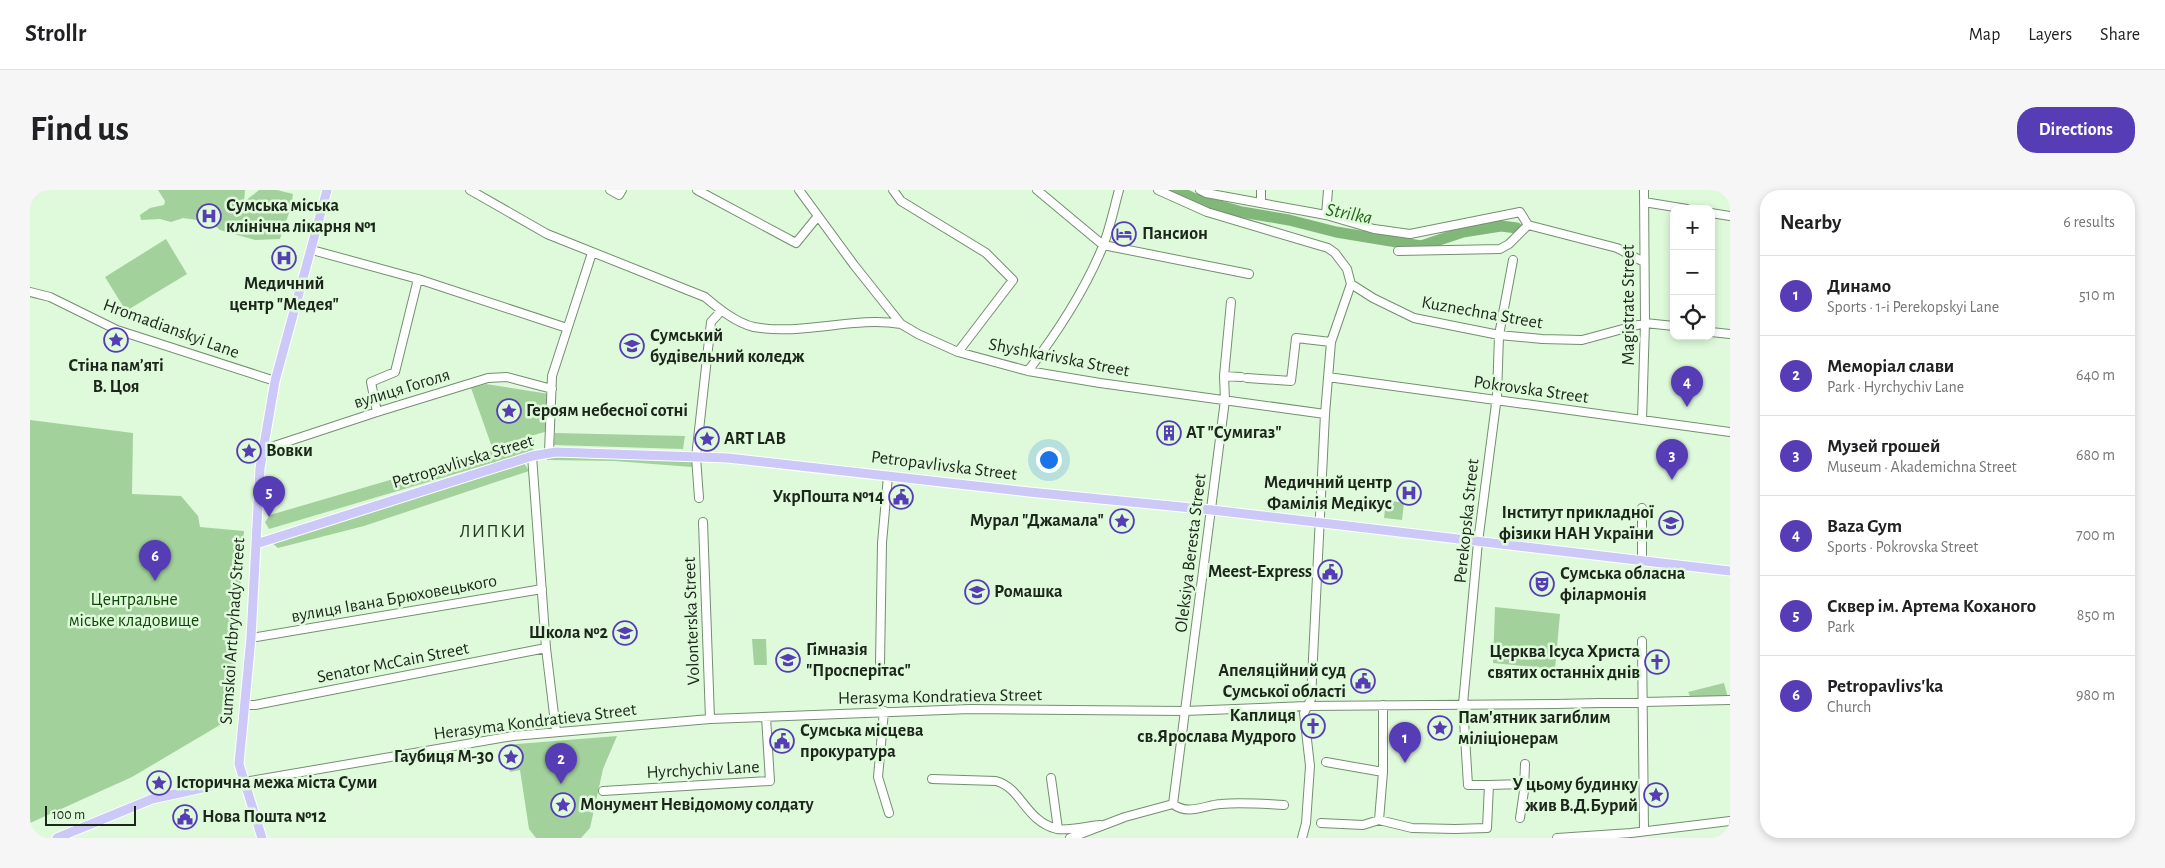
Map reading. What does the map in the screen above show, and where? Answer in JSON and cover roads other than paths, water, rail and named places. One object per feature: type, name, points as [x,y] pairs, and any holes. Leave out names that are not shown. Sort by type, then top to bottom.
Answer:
[{"type":"main road","name":"Sumskoi Artbryhady Street","points":[[262,838],[239,764],[251,638],[262,450],[275,381],[327,190]]},
{"type":"main road","name":"Petropavlivska Street","points":[[256,544],[549,452],[728,458],[1212,510],[1730,571]]},
{"type":"main road","points":[[57,838],[152,799],[216,785],[244,782]]},
{"type":"street","points":[[470,190],[547,234],[705,297],[721,311],[752,326],[784,329],[877,323],[901,324]]},
{"type":"street","points":[[610,190],[619,195],[622,190]]},
{"type":"street","points":[[697,190],[796,243],[818,216]]},
{"type":"street","name":"Shyshkarivska Street","points":[[799,190],[854,266],[901,324],[958,352],[1028,370],[1117,385],[1325,414]]},
{"type":"street","points":[[893,190],[901,201],[986,253],[1012,280],[958,352]]},
{"type":"street","points":[[1037,190],[1103,245],[1250,274]]},
{"type":"street","points":[[1028,370],[1052,340],[1072,307],[1103,245],[1119,190]]},
{"type":"street","points":[[1158,190],[1207,212],[1328,248],[1335,253],[1347,269],[1351,284],[1331,342],[1325,414],[1311,700],[1306,706],[1304,713],[1310,766],[1306,823],[1302,838]]},
{"type":"street","points":[[1261,202],[1262,190]]},
{"type":"street","points":[[1326,215],[1328,190]]},
{"type":"street","name":"Magistrate Street","points":[[1642,420],[1645,323],[1644,190]]},
{"type":"street","points":[[1202,191],[1326,215],[1374,229],[1410,234],[1520,212],[1528,225],[1616,248],[1644,262]]},
{"type":"street","points":[[1644,202],[1670,206]]},
{"type":"street","points":[[1715,214],[1730,216]]},
{"type":"street","points":[[1398,251],[1500,249],[1509,244],[1528,225]]},
{"type":"street","points":[[312,250],[418,279],[567,328]]},
{"type":"street","points":[[549,452],[552,376],[592,253]]},
{"type":"street","name":"Perekopska Street","points":[[1489,785],[1468,785],[1463,704],[1478,542],[1496,401],[1499,335],[1513,260]]},
{"type":"street","points":[[377,412],[371,382],[395,372],[418,279]]},
{"type":"street","name":"Kuznechna Street","points":[[1351,284],[1373,298],[1414,318],[1499,335],[1582,340],[1645,323],[1670,326]]},
{"type":"street","name":"Hromadianskyi Lane","points":[[30,292],[50,297],[117,330],[275,381]]},
{"type":"street","points":[[1226,400],[1224,376],[1231,302]]},
{"type":"street","points":[[877,323],[886,313],[886,304]]},
{"type":"street","points":[[699,498],[696,457],[711,322],[721,311]]},
{"type":"street","points":[[1715,332],[1730,334]]},
{"type":"street","points":[[1224,376],[1292,381],[1296,338],[1331,342]]},
{"type":"street","name":"вулиця Гоголя","points":[[262,450],[488,378],[507,377],[552,389]]},
{"type":"street","name":"Pokrovska Street","points":[[1328,377],[1730,432]]},
{"type":"street","name":"Oleksiya Beresta Street","points":[[1173,804],[1226,400]]},
{"type":"street","points":[[532,456],[546,648],[556,731]]},
{"type":"street","points":[[880,664],[882,543],[888,476]]},
{"type":"street","points":[[1642,508],[1642,562]]},
{"type":"street","name":"Volonterska Street","points":[[703,522],[710,719]]},
{"type":"street","name":"вулиця Івана Брюховецького","points":[[251,638],[542,589]]},
{"type":"street","points":[[1642,640],[1644,831]]},
{"type":"street","name":"Senator McCain Street","points":[[246,705],[255,705],[546,648]]},
{"type":"street","name":"Herasyma Kondratieva Street","points":[[244,782],[459,744],[556,731],[710,719],[970,709],[1185,711],[1306,706],[1642,703],[1649,701],[1730,700]]},
{"type":"street","points":[[1379,820],[1383,772],[1383,705]]},
{"type":"street","points":[[884,711],[878,777],[889,813]]},
{"type":"street","name":"Hyrchychiv Lane","points":[[602,791],[770,781],[766,717]]},
{"type":"street","points":[[1326,762],[1383,772]]},
{"type":"street","points":[[1520,818],[1525,764]]},
{"type":"street","points":[[1050,778],[1058,829]]},
{"type":"street","points":[[932,779],[996,781],[1007,784],[1034,818],[1058,829],[1100,825]]},
{"type":"street","points":[[1320,822],[1363,824],[1379,820],[1412,828],[1487,828],[1489,785],[1524,784]]},
{"type":"street","points":[[1070,838],[1100,825],[1173,804],[1179,809],[1201,810],[1219,804],[1284,805]]},
{"type":"street","points":[[1556,838],[1644,831],[1730,821]]},
{"type":"waterway","name":"Strilka","points":[[1176,190],[1195,199],[1242,212],[1289,220],[1336,232],[1421,246],[1463,232],[1501,226],[1517,228]]},
{"type":"place","name":"Сумська міська клінічна лікарня №1","points":[[209,216]]},
{"type":"place","name":"Пансион","points":[[1124,234]]},
{"type":"place","name":"Медичний центр \"Медея\"","points":[[284,258]]},
{"type":"place","name":"Стіна пам’яті В. Цоя","points":[[116,340]]},
{"type":"place","name":"Сумський будівельний коледж","points":[[632,346]]},
{"type":"place","name":"Baza Gym","points":[[1687,407]]},
{"type":"place","name":"Героям небесної сотні","points":[[509,411]]},
{"type":"place","name":"АТ \"Сумигаз\"","points":[[1169,433]]},
{"type":"place","name":"ART LAB","points":[[707,439]]},
{"type":"place","name":"Вовки","points":[[249,451]]},
{"type":"place","name":"Музей грошей","points":[[1672,480]]},
{"type":"place","name":"Медичний центр Фамілія Медікус","points":[[1409,493]]},
{"type":"place","name":"УкрПошта №14","points":[[901,497]]},
{"type":"place","name":"Сквер ім. Артема Коханого","points":[[269,517]]},
{"type":"place","name":"Мурал \"Джамала\"","points":[[1122,521]]},
{"type":"place","name":"Інститут прикладної фізики НАН України","points":[[1671,523]]},
{"type":"place","name":"Meest-Express","points":[[1330,572]]},
{"type":"place","name":"Petropavlivs'ka","points":[[155,581]]},
{"type":"place","name":"Сумська обласна філармонія","points":[[1542,584]]},
{"type":"place","name":"Ромашка","points":[[977,592]]},
{"type":"place","name":"Школа №2","points":[[625,633]]},
{"type":"place","name":"Гімназія \"Просперітас\"","points":[[788,660]]},
{"type":"place","name":"Церква Ісуса Христа святих останніх днів","points":[[1657,662]]},
{"type":"place","name":"Апеляційний суд Сумської області","points":[[1363,681]]},
{"type":"place","name":"Каплиця св.Ярослава Мудрого","points":[[1313,726]]},
{"type":"place","name":"Пам'ятник загиблим міліціонерам","points":[[1440,728]]},
{"type":"place","name":"Сумська місцева прокуратура","points":[[782,741]]},
{"type":"place","name":"Гаубиця М-30","points":[[511,757]]},
{"type":"place","name":"Динамо","points":[[1405,763]]},
{"type":"place","name":"Історична межа міста Суми","points":[[159,783]]},
{"type":"place","name":"Меморіал слави","points":[[561,784]]},
{"type":"place","name":"У цьому будинку жив В.Д.Бурий","points":[[1656,795]]},
{"type":"place","name":"Монумент Невідомому солдату","points":[[563,805]]},
{"type":"place","name":"Нова Пошта №12","points":[[185,817]]},
{"type":"district","name":"ЛИПКИ","points":[[493,531]]},
{"type":"park label","name":"Центральне міське кладовище","points":[[134,610]]}]
